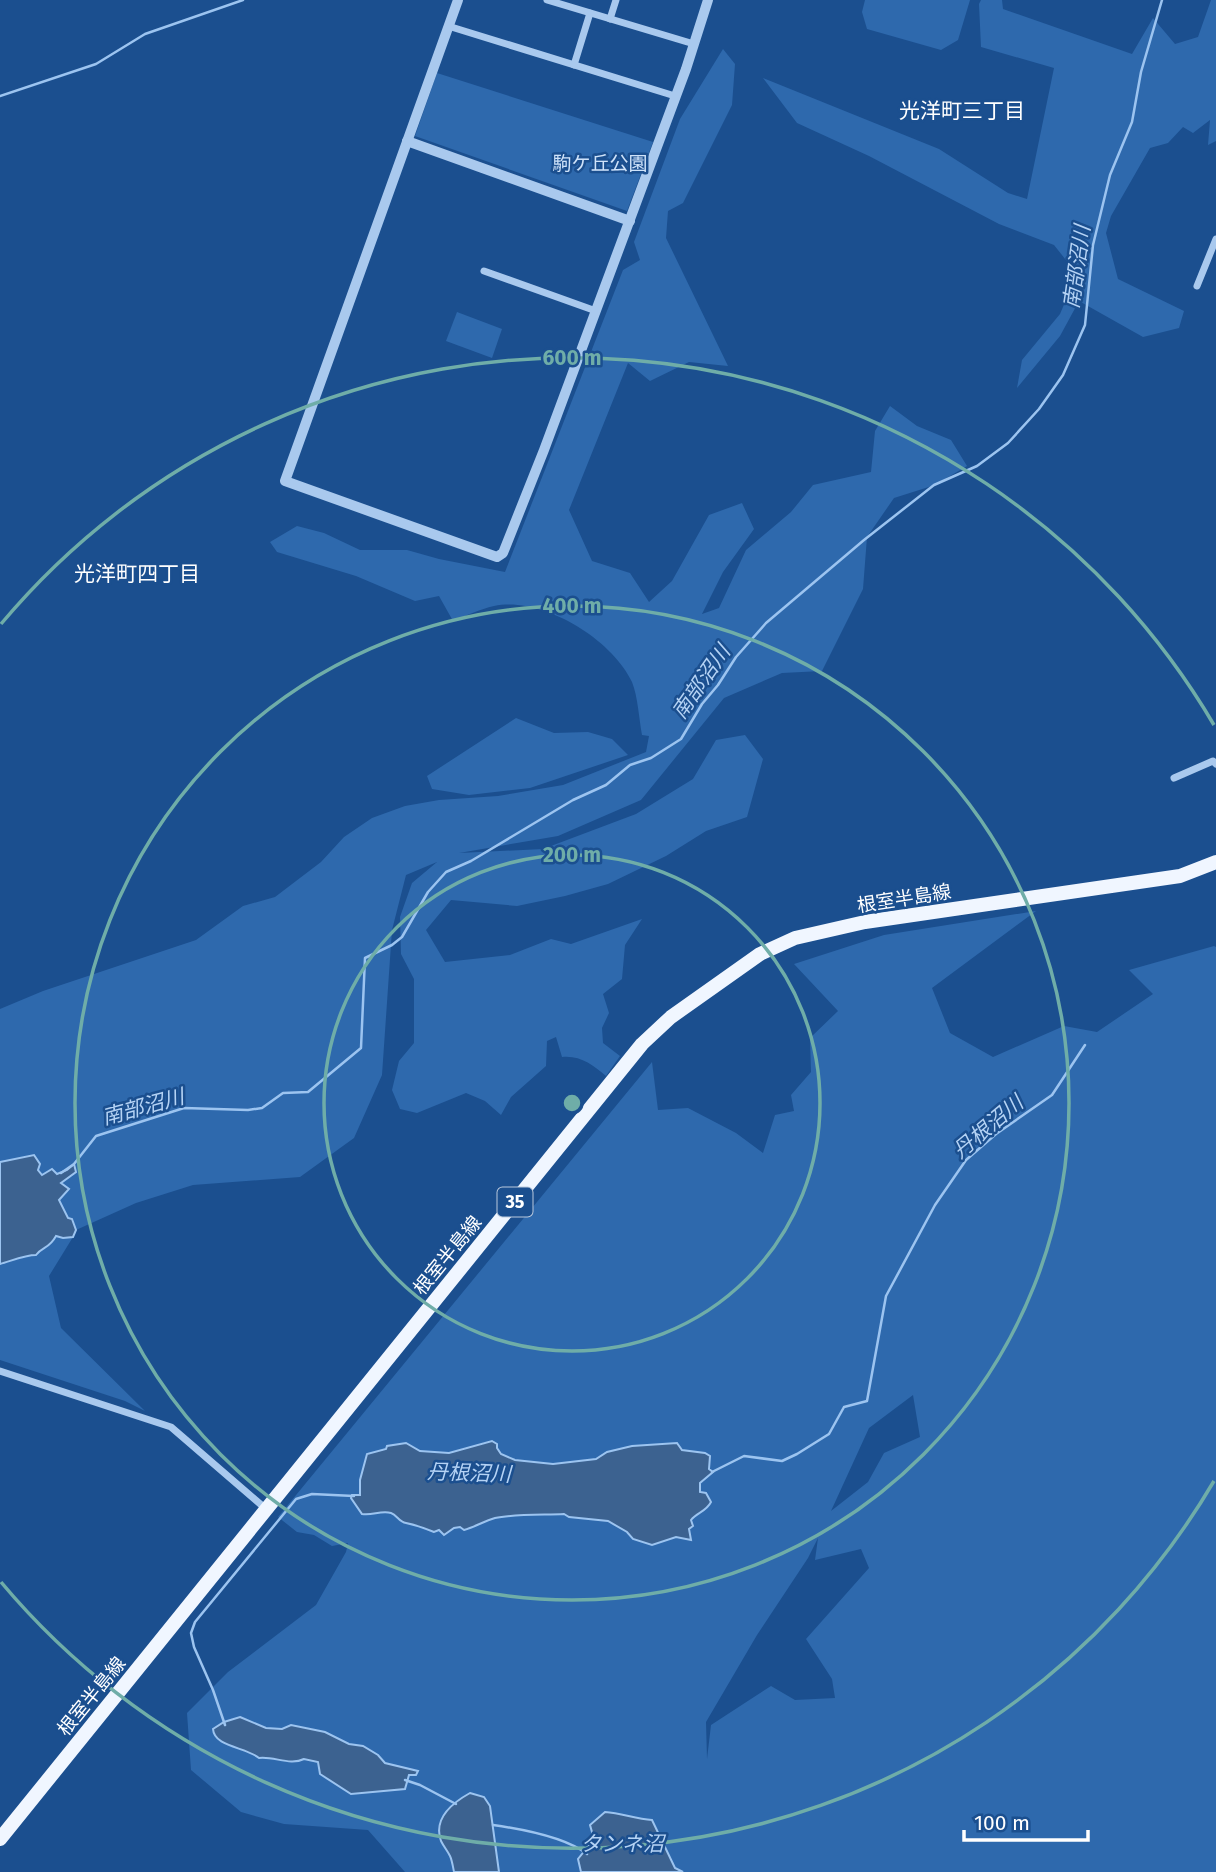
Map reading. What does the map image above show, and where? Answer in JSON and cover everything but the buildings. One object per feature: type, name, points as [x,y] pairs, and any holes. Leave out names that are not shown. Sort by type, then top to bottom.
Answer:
[{"type":"main road","name":"根室半島線","points":[[0,1839],[642,1044],[671,1017],[760,954],[795,938],[865,922],[1180,876],[1216,862]]},
{"type":"street","points":[[458,0],[285,481],[493,556],[501,556],[544,450],[630,221],[708,0]]},
{"type":"street","points":[[550,0],[694,44]]},
{"type":"street","points":[[610,19],[617,0]]},
{"type":"street","points":[[574,65],[590,13]]},
{"type":"street","points":[[448,26],[675,96]]},
{"type":"street","points":[[407,141],[630,221]]},
{"type":"street","points":[[1197,286],[1216,239]]},
{"type":"street","points":[[484,271],[596,311]]},
{"type":"street","points":[[1174,778],[1213,761],[1216,764]]},
{"type":"street","points":[[0,1371],[172,1427],[266,1510]]},
{"type":"green space","points":[[865,0],[970,0],[958,40],[941,50],[867,29],[862,12]]},
{"type":"green space","points":[[981,0],[1002,0],[1003,9],[1132,54],[1153,18],[1175,44],[1198,37],[1211,0],[1216,0],[1216,141],[1208,145],[1210,120],[1193,133],[1183,127],[1168,143],[1150,148],[1111,216],[1106,233],[1118,279],[1184,311],[1179,328],[1143,337],[1079,301],[1060,336],[1017,388],[1022,360],[1060,314],[1077,274],[1054,245],[999,224],[869,156],[797,123],[763,78],[939,149],[1008,193],[1027,199],[1054,68],[981,47]]},
{"type":"green space","points":[[723,49],[735,64],[732,105],[683,203],[668,211],[666,238],[728,366],[689,362],[650,381],[628,363],[569,510],[592,561],[630,573],[649,602],[672,581],[709,515],[742,503],[754,529],[723,572],[702,614],[719,608],[746,550],[791,512],[813,485],[871,472],[875,431],[890,406],[917,426],[951,440],[967,466],[935,485],[894,498],[867,537],[863,589],[822,671],[782,673],[724,698],[641,800],[558,836],[459,853],[543,849],[636,814],[693,779],[716,740],[745,735],[763,759],[747,817],[706,831],[666,856],[608,884],[517,906],[451,900],[426,930],[445,962],[510,955],[551,939],[571,944],[642,919],[625,945],[622,979],[603,994],[609,1013],[602,1028],[603,1043],[620,1056],[606,1076],[580,1059],[562,1057],[556,1037],[547,1041],[546,1066],[511,1097],[501,1115],[485,1101],[466,1093],[417,1113],[400,1109],[392,1090],[399,1061],[414,1043],[414,979],[401,954],[400,917],[412,883],[437,862],[406,875],[392,930],[382,1075],[354,1138],[300,1177],[193,1185],[136,1203],[76,1230],[73,1219],[68,1218],[59,1200],[63,1194],[61,1183],[73,1164],[57,1174],[52,1169],[42,1175],[18,1158],[0,1162],[0,1009],[43,991],[196,940],[243,906],[275,897],[321,862],[344,837],[372,818],[405,806],[439,800],[498,796],[563,785],[646,752],[649,736],[642,735],[632,682],[609,651],[574,624],[553,614],[513,605],[489,607],[453,621],[439,596],[415,601],[356,576],[277,552],[270,542],[297,526],[324,533],[360,550],[407,550],[505,572],[623,270],[640,260],[634,242],[680,119]]},
{"type":"green space","name":"駒ケ丘公園","points":[[437,73],[653,142],[627,211],[415,136]]},
{"type":"green space","points":[[457,312],[502,329],[492,358],[446,341]]},
{"type":"green space","points":[[516,718],[554,733],[588,732],[612,739],[628,755],[530,788],[469,795],[432,789],[427,776]]},
{"type":"green space","points":[[1036,911],[932,988],[950,1033],[993,1057],[1064,1026],[1097,1032],[1153,994],[1129,970],[1216,947],[1216,1872],[405,1872],[368,1830],[284,1824],[241,1812],[191,1770],[187,1713],[228,1672],[316,1605],[346,1552],[348,1543],[332,1546],[314,1535],[297,1532],[278,1517],[652,1062],[658,1110],[688,1108],[736,1133],[763,1153],[775,1115],[794,1111],[791,1095],[811,1072],[810,1038],[838,1011],[794,964],[884,935]],"holes":[[[913,1395],[920,1437],[884,1453],[868,1482],[831,1511],[869,1428]],[[818,1538],[815,1560],[861,1549],[869,1568],[806,1639],[832,1679],[835,1698],[795,1700],[771,1686],[711,1725],[707,1759],[706,1722]]]},
{"type":"green space","points":[[56,1236],[73,1237],[49,1276],[61,1328],[145,1411],[125,1401],[0,1360],[0,1264],[39,1252]]},
{"type":"water","points":[[34,1155],[40,1164],[38,1170],[42,1175],[52,1169],[57,1174],[74,1164],[76,1172],[61,1183],[69,1189],[59,1200],[76,1230],[73,1237],[56,1236],[36,1255],[0,1264],[0,1162]]},
{"type":"water","points":[[492,1441],[497,1444],[501,1454],[515,1460],[553,1464],[596,1459],[607,1452],[632,1446],[677,1443],[682,1450],[710,1456],[709,1469],[713,1472],[700,1483],[700,1492],[706,1493],[711,1502],[691,1520],[691,1540],[676,1537],[652,1545],[633,1539],[627,1532],[608,1521],[569,1517],[564,1514],[495,1518],[464,1530],[460,1527],[454,1528],[444,1535],[439,1530],[434,1532],[404,1522],[391,1513],[362,1514],[351,1498],[352,1495],[360,1495],[360,1480],[367,1454],[386,1449],[387,1446],[406,1443],[420,1451],[449,1453]]},
{"type":"water","points":[[240,1717],[266,1728],[282,1729],[291,1725],[325,1732],[349,1744],[363,1746],[385,1763],[418,1771],[416,1775],[409,1775],[405,1789],[351,1794],[320,1774],[318,1762],[259,1758],[219,1740],[213,1729]]},
{"type":"water","points":[[470,1793],[484,1797],[490,1806],[499,1872],[454,1872],[451,1858],[441,1841],[440,1826],[446,1812]]},
{"type":"water","name":"タンネ沼","points":[[605,1812],[652,1820],[675,1868],[683,1872],[581,1872],[578,1859],[594,1839],[590,1825]]},
{"type":"waterway","points":[[0,96],[96,64],[145,34],[243,0]]},
{"type":"waterway","name":"南部沼川","points":[[61,1173],[74,1164],[96,1136],[184,1108],[248,1110],[262,1108],[283,1093],[308,1092],[361,1048],[365,958],[402,937],[428,892],[446,872],[471,861],[573,800],[606,785],[630,765],[651,758],[681,739],[736,657],[766,623],[934,485],[977,466],[1008,443],[1039,409],[1063,375],[1085,325],[1093,245],[1110,175],[1132,122],[1141,72],[1162,0]]},
{"type":"waterway","name":"丹根沼川","points":[[712,1472],[744,1456],[782,1461],[829,1434],[844,1407],[867,1401],[886,1296],[935,1205],[966,1160],[996,1134],[1052,1095],[1085,1045]]},
{"type":"waterway","name":"丹根沼川","points":[[225,1725],[194,1647],[191,1633],[195,1622],[296,1499],[312,1494],[354,1496]]},
{"type":"waterway","name":"丹根沼川","points":[[405,1780],[456,1804]]},
{"type":"waterway","name":"丹根沼川","points":[[493,1825],[555,1838],[587,1854]]},
{"type":"district","name":"光洋町三丁目","points":[[962,111]]},
{"type":"district","name":"光洋町四丁目","points":[[137,574]]}]
